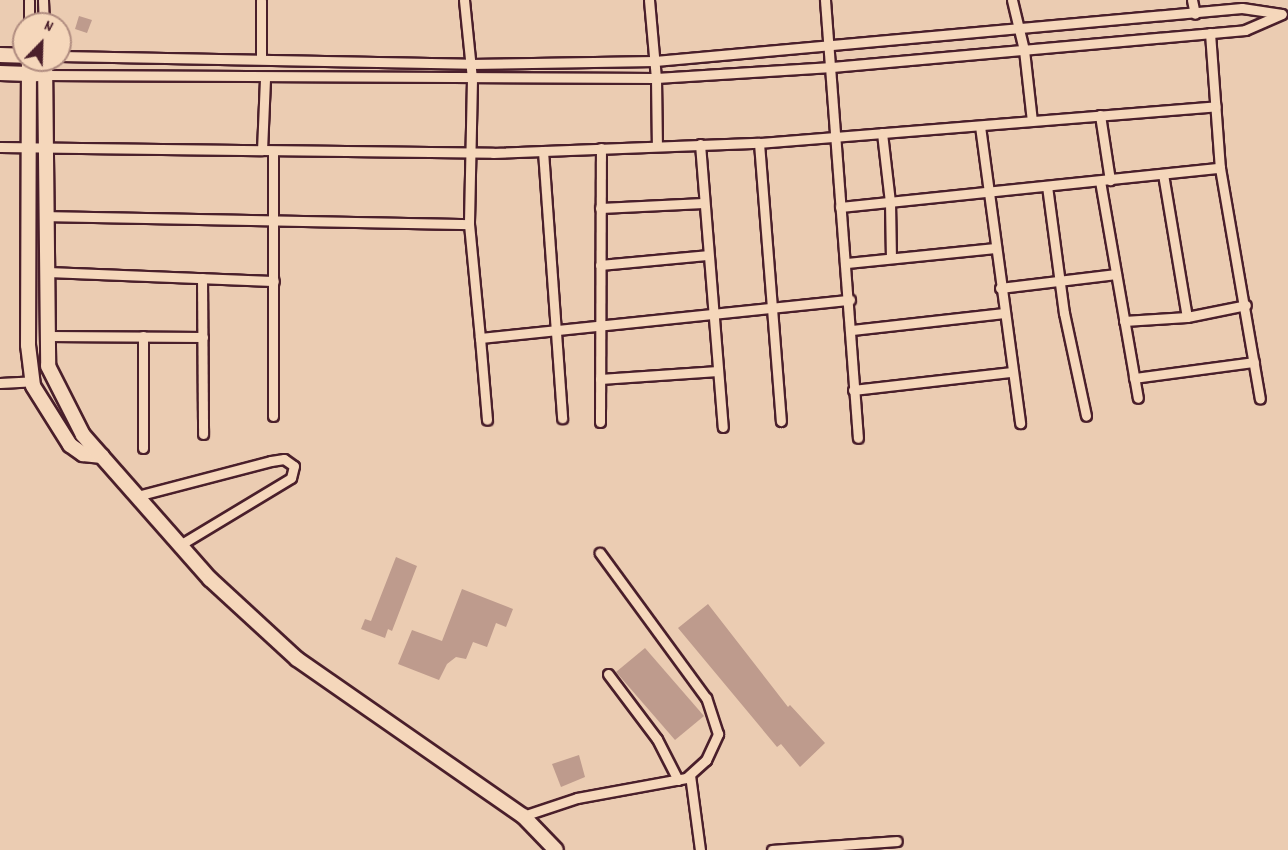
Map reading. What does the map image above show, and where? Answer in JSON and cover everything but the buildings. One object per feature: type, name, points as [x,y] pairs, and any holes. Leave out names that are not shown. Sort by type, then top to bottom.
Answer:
[{"type":"street","points":[[261,0],[261,59]]},
{"type":"street","points":[[464,0],[472,79],[469,224],[488,420]]},
{"type":"street","points":[[649,0],[656,78],[657,146]]},
{"type":"street","points":[[825,0],[832,67],[840,207],[847,263],[852,330],[853,390],[858,438]]},
{"type":"street","points":[[1012,0],[1024,50],[1032,121]]},
{"type":"street","points":[[1192,0],[1195,14]]},
{"type":"street","points":[[38,72],[44,75],[265,79],[656,78],[832,67],[1245,30],[1282,14],[1242,8],[655,61],[470,64],[72,56]]},
{"type":"street","points":[[1210,33],[1220,168],[1246,304],[1260,399]]},
{"type":"street","points":[[28,72],[28,345],[33,381],[70,445],[83,454],[102,456]]},
{"type":"street","points":[[44,72],[43,148],[48,366],[55,385],[83,435],[210,579],[297,659],[523,816],[556,850]]},
{"type":"street","points":[[262,150],[265,79]]},
{"type":"street","points":[[0,147],[273,151],[543,151],[835,139],[882,133],[1216,106]]},
{"type":"street","points":[[1100,115],[1116,274],[1138,398]]},
{"type":"street","points":[[980,126],[1000,288],[1020,423]]},
{"type":"street","points":[[882,133],[890,202],[891,258]]},
{"type":"street","points":[[759,143],[770,311],[781,421]]},
{"type":"street","points":[[700,144],[707,255],[723,427]]},
{"type":"street","points":[[600,422],[601,148]]},
{"type":"street","points":[[273,151],[273,416]]},
{"type":"street","points":[[543,151],[553,332],[562,418]]},
{"type":"street","points":[[840,207],[1220,168]]},
{"type":"street","points":[[1163,174],[1186,317]]},
{"type":"street","points":[[1047,186],[1060,284],[1086,416]]},
{"type":"street","points":[[600,208],[704,203]]},
{"type":"street","points":[[45,216],[469,224]]},
{"type":"street","points":[[847,263],[995,248]]},
{"type":"street","points":[[600,265],[707,255]]},
{"type":"street","points":[[46,272],[274,281]]},
{"type":"street","points":[[1000,288],[1060,284],[1116,274]]},
{"type":"street","points":[[202,278],[203,434]]},
{"type":"street","points":[[480,338],[553,332],[601,323],[714,313],[770,311],[849,300]]},
{"type":"street","points":[[1124,321],[1186,317],[1246,304]]},
{"type":"street","points":[[852,330],[1004,313]]},
{"type":"street","points":[[48,336],[203,337]]},
{"type":"street","points":[[143,336],[143,448]]},
{"type":"street","points":[[1134,378],[1254,362]]},
{"type":"street","points":[[600,379],[718,371]]},
{"type":"street","points":[[853,390],[1012,372]]},
{"type":"street","points":[[0,383],[33,381]]},
{"type":"street","points":[[136,496],[271,461],[284,459],[294,466],[291,477],[180,545]]},
{"type":"street","points":[[523,816],[577,798],[690,776],[713,748],[717,723],[706,698],[600,553]]},
{"type":"street","points":[[608,674],[657,739],[678,780]]},
{"type":"street","points":[[690,776],[700,850]]},
{"type":"street","points":[[772,850],[897,841]]}]
